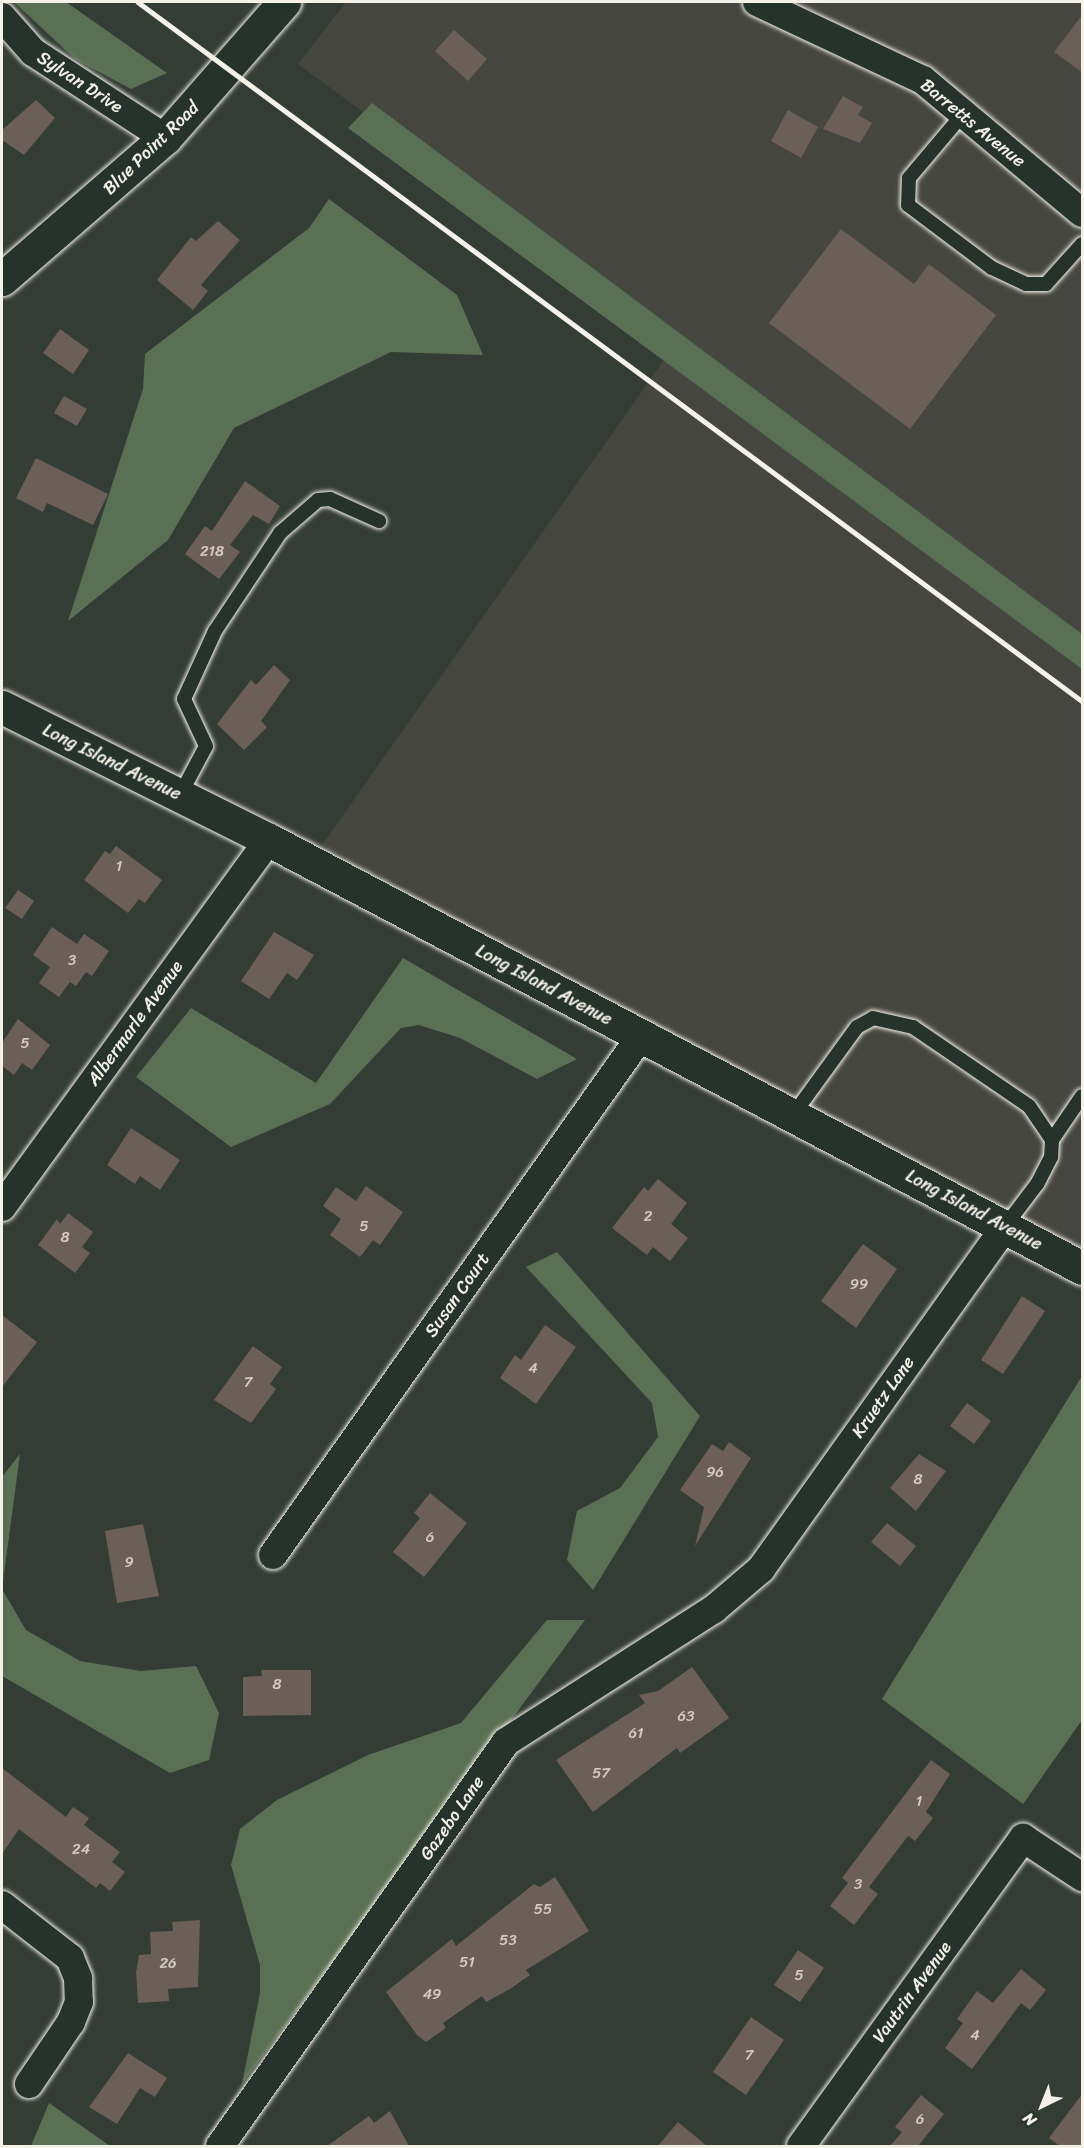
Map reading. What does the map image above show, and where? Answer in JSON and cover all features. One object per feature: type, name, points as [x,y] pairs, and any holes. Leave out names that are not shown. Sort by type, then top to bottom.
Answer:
[{"type":"street","name":"Blue Point Road","points":[[2,279],[165,138],[284,2]]},
{"type":"street","name":"Barretts Avenue","points":[[757,2],[923,80],[1083,213]]},
{"type":"street","name":"Sylvan Drive","points":[[2,17],[33,52],[165,138]]},
{"type":"street","name":"Long Island Avenue","points":[[2,707],[269,840],[1006,1225],[1083,1268]]},
{"type":"street","name":"Albermarle Avenue","points":[[2,1207],[269,840]]},
{"type":"street","name":"Susan Court","points":[[273,1555],[641,1036]]},
{"type":"street","name":"Kruetz Lane","points":[[761,1569],[1006,1225]]},
{"type":"street","name":"Gazebo Lane","points":[[220,2146],[506,1742],[714,1609],[761,1569]]},
{"type":"street","name":"Vautrin Avenue","points":[[801,2146],[1023,1838],[1083,1877]]},
{"type":"street","points":[[2,1905],[70,1958],[78,1978],[78,2002],[71,2022],[29,2084]]},
{"type":"lane","points":[[963,114],[909,178],[908,205],[992,268],[1026,284],[1046,284],[1083,244]]},
{"type":"lane","points":[[180,795],[206,746],[184,699],[215,631],[280,533],[318,500],[330,499],[379,521]]},
{"type":"lane","points":[[793,1114],[857,1027],[873,1018],[892,1018],[1004,1087],[1029,1106],[1052,1140]]},
{"type":"lane","points":[[1006,1225],[1037,1184],[1051,1157],[1052,1140],[1083,1096]]},
{"type":"shaded area","points":[[346,2],[1082,2],[1082,1271],[322,845],[676,343],[298,64]]},
{"type":"green space","points":[[14,2],[66,2],[167,73],[131,89],[75,59]]},
{"type":"green space","points":[[372,103],[1082,634],[1082,669],[348,128]]},
{"type":"green space","points":[[329,199],[457,295],[483,355],[391,352],[234,428],[168,540],[68,621],[143,389],[145,354],[309,228]]},
{"type":"green space","points":[[403,958],[577,1059],[537,1079],[460,1038],[419,1025],[401,1028],[330,1104],[231,1147],[136,1077],[191,1008],[316,1083]]},
{"type":"green space","points":[[557,1252],[700,1416],[593,1590],[567,1560],[577,1511],[620,1488],[658,1437],[652,1403],[526,1267]]},
{"type":"green space","points":[[1082,1376],[1082,1720],[1023,1804],[882,1699]]},
{"type":"green space","points":[[20,1454],[2,1589],[2,1477]]},
{"type":"green space","points":[[2,1589],[26,1630],[80,1661],[141,1671],[196,1666],[219,1713],[209,1760],[170,1773],[2,1676]]},
{"type":"green space","points":[[547,1620],[585,1620],[242,2084],[260,1993],[260,1965],[231,1865],[240,1829],[277,1800],[368,1755],[461,1723]]},
{"type":"green space","points":[[49,2103],[110,2146],[31,2146]]},
{"type":"building","points":[[1083,14],[1083,73],[1054,52]]},
{"type":"building","points":[[454,30],[487,59],[468,81],[435,51]]},
{"type":"building","points":[[843,96],[863,107],[858,115],[872,123],[860,143],[823,129]]},
{"type":"building","points":[[36,100],[55,118],[24,155],[2,140],[2,130]]},
{"type":"building","points":[[788,110],[818,127],[801,158],[771,141]]},
{"type":"building","points":[[218,221],[240,240],[201,285],[208,291],[193,310],[157,280],[191,237],[196,241]]},
{"type":"building","points":[[841,229],[914,284],[929,264],[996,315],[910,429],[769,323]]},
{"type":"building","points":[[60,329],[89,350],[73,374],[43,353]]},
{"type":"building","points":[[64,396],[87,409],[77,426],[54,413]]},
{"type":"building","points":[[36,458],[108,494],[93,525],[47,503],[43,512],[16,498]]},
{"type":"building","points":[[245,481],[280,506],[269,524],[253,515],[230,545],[240,552],[219,579],[185,554],[205,526],[212,531]]},
{"type":"building","points":[[274,665],[290,680],[261,721],[267,727],[244,750],[217,724],[251,680],[256,685]]},
{"type":"building","points":[[116,846],[162,880],[145,903],[139,899],[128,913],[84,880],[105,851],[110,854]]},
{"type":"building","points":[[18,890],[34,901],[22,919],[5,908]]},
{"type":"building","points":[[52,927],[77,944],[84,934],[109,951],[92,976],[86,972],[76,986],[70,982],[59,997],[39,983],[50,967],[33,955]]},
{"type":"building","points":[[274,932],[314,955],[297,980],[287,973],[269,999],[241,981]]},
{"type":"building","points":[[18,1019],[50,1045],[32,1070],[22,1063],[14,1075],[2,1066],[2,1043]]},
{"type":"building","points":[[131,1128],[180,1160],[160,1190],[140,1176],[135,1184],[107,1165]]},
{"type":"building","points":[[658,1179],[687,1203],[671,1224],[688,1238],[670,1261],[653,1247],[647,1255],[612,1228],[644,1187],[648,1191]]},
{"type":"building","points":[[366,1186],[403,1212],[380,1245],[373,1240],[360,1257],[330,1235],[341,1219],[323,1206],[336,1187],[356,1201]]},
{"type":"building","points":[[68,1213],[93,1232],[82,1247],[90,1253],[75,1273],[38,1245],[57,1219],[60,1224]]},
{"type":"building","points":[[863,1244],[897,1269],[856,1328],[821,1301]]},
{"type":"building","points":[[1022,1296],[1045,1311],[1003,1374],[981,1360]]},
{"type":"building","points":[[2,1315],[37,1342],[2,1387]]},
{"type":"building","points":[[545,1325],[576,1347],[536,1404],[500,1378],[515,1355],[521,1360]]},
{"type":"building","points":[[253,1346],[282,1367],[270,1384],[276,1389],[251,1423],[214,1400]]},
{"type":"building","points":[[967,1403],[991,1421],[974,1444],[950,1426]]},
{"type":"building","points":[[729,1442],[751,1458],[695,1546],[704,1507],[680,1490],[712,1444],[723,1451]]},
{"type":"building","points":[[919,1454],[946,1471],[916,1511],[890,1488]]},
{"type":"building","points":[[430,1493],[467,1523],[424,1577],[393,1552],[420,1518],[414,1513]]},
{"type":"building","points":[[887,1523],[916,1546],[900,1566],[871,1542]]},
{"type":"building","points":[[143,1524],[159,1596],[117,1603],[105,1531]]},
{"type":"building","points":[[692,1667],[729,1718],[680,1753],[677,1748],[593,1812],[556,1760],[645,1703],[639,1695],[658,1691]]},
{"type":"building","points":[[261,1670],[311,1670],[311,1715],[243,1716],[243,1677],[262,1676]]},
{"type":"building","points":[[931,1760],[950,1774],[926,1812],[933,1818],[915,1841],[908,1836],[869,1887],[878,1894],[854,1925],[830,1906],[848,1883],[842,1878]]},
{"type":"building","points":[[2,1768],[66,1817],[73,1807],[89,1818],[84,1825],[120,1852],[112,1862],[125,1872],[110,1891],[100,1883],[96,1888],[19,1829],[2,1854]]},
{"type":"building","points":[[555,1877],[589,1931],[526,1970],[530,1975],[510,1989],[486,2002],[482,1996],[443,2023],[446,2028],[426,2042],[417,2035],[386,1992],[452,1939],[456,1946],[534,1884],[540,1887]]},
{"type":"building","points":[[200,1920],[198,1987],[168,1989],[169,2001],[138,2003],[136,1972],[139,1955],[151,1954],[150,1932],[173,1931],[172,1922]]},
{"type":"building","points":[[798,1950],[824,1968],[800,2002],[774,1985]]},
{"type":"building","points":[[1021,1969],[1046,1990],[1030,2010],[1021,2003],[972,2069],[945,2048],[963,2023],[957,2019],[977,1991],[993,2003]]},
{"type":"building","points":[[751,2017],[784,2040],[746,2095],[713,2072]]},
{"type":"building","points":[[128,2053],[167,2078],[155,2097],[140,2088],[117,2124],[89,2107]]},
{"type":"building","points":[[1083,2093],[1083,2146],[1060,2146],[1049,2138]]},
{"type":"building","points":[[921,2095],[944,2114],[918,2146],[890,2146],[902,2132],[895,2127]]},
{"type":"building","points":[[390,2111],[409,2146],[327,2146],[369,2116],[374,2123]]},
{"type":"building","points":[[678,2122],[707,2146],[658,2146]]},
{"type":"railway","points":[[138,2],[1082,701]]}]
